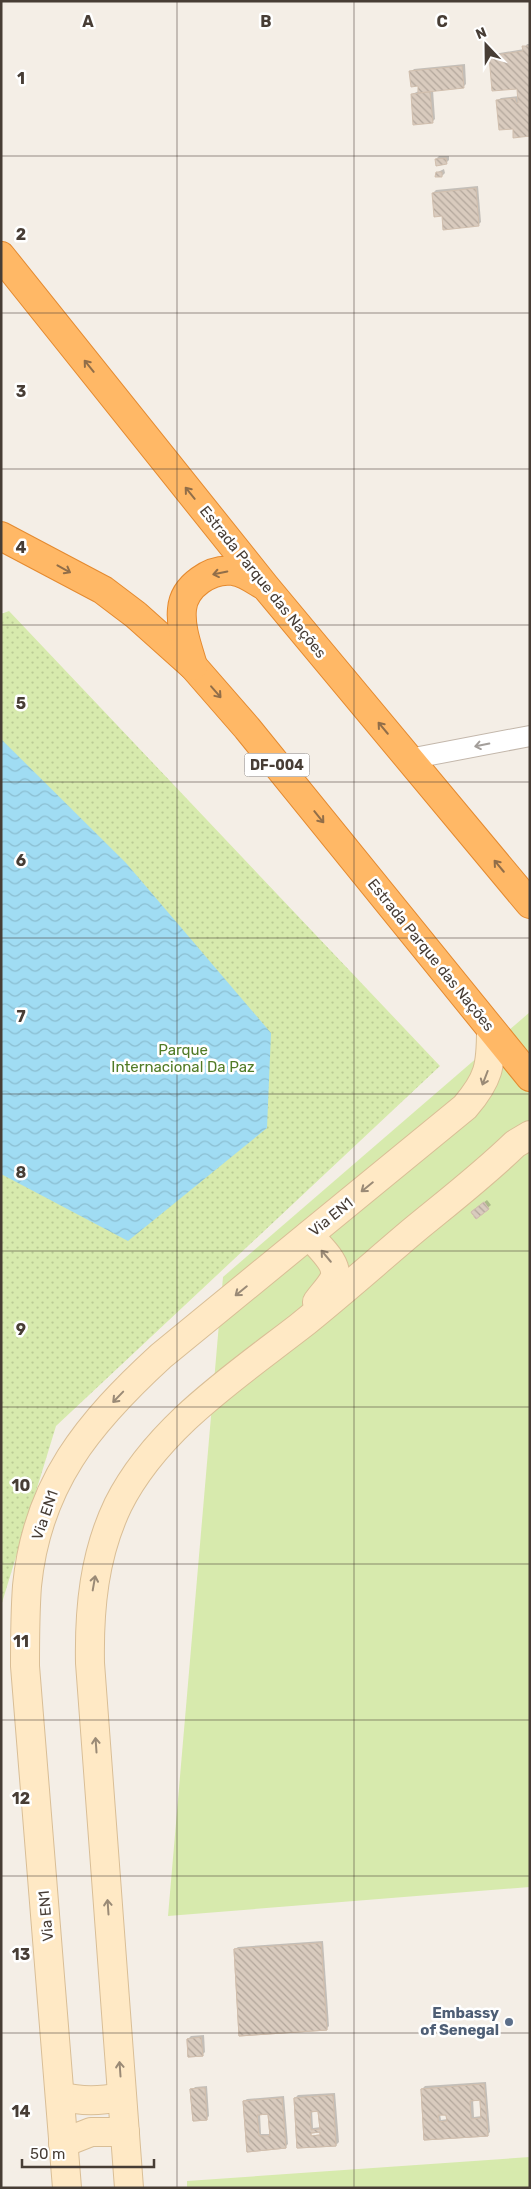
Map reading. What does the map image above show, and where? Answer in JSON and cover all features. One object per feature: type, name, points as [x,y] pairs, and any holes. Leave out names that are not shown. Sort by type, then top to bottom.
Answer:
[{"type":"highway","name":"Estrada Parque das Nações","points":[[1,256],[265,586],[530,904]]},
{"type":"highway","name":"Estrada Parque das Nações","points":[[8,541],[103,590],[136,614],[193,666],[246,728],[530,1078]]},
{"type":"highway","points":[[193,666],[182,616],[184,600],[192,588],[209,575],[232,571],[265,586]]},
{"type":"street","points":[[409,759],[530,736]]},
{"type":"street","name":"Via EN1","points":[[66,2188],[25,1666],[27,1587],[37,1534],[49,1496],[79,1443],[102,1414],[161,1356],[465,1107],[477,1093],[485,1079],[491,1054],[492,1030]]},
{"type":"street","points":[[129,2188],[90,1663],[89,1619],[94,1581],[118,1506],[133,1479],[161,1441],[211,1397],[300,1326],[515,1144],[530,1135]]},
{"type":"street","points":[[300,1326],[334,1280],[335,1272],[334,1265],[309,1235]]},
{"type":"street","points":[[60,2096],[93,2101],[122,2097]]},
{"type":"street","points":[[63,2143],[92,2132],[125,2132]]},
{"type":"green space","name":"Parque Internacional Da Paz","points":[[9,611],[440,1066],[56,1426],[1,1606],[1,614]]},
{"type":"green space","points":[[530,1012],[530,1887],[168,1916],[223,1277]]},
{"type":"green space","points":[[530,2157],[530,2188],[187,2188],[187,2181]]},
{"type":"water","points":[[1,739],[126,863],[271,1033],[267,1128],[128,1241],[1,1174]]},
{"type":"building","points":[[522,46],[530,46],[530,136],[513,138],[513,129],[499,130],[496,100],[515,98],[516,103],[518,103],[517,89],[492,91],[489,56],[523,51]]},
{"type":"building","points":[[462,66],[464,88],[418,93],[418,86],[411,87],[409,71]]},
{"type":"building","points":[[430,92],[433,123],[413,125],[411,94]]},
{"type":"building","points":[[446,158],[447,164],[436,166],[435,159]]},
{"type":"building","points":[[436,172],[442,172],[442,177],[435,177]]},
{"type":"building","points":[[476,188],[479,226],[443,230],[442,216],[434,217],[432,193]]},
{"type":"building","points":[[484,1202],[489,1209],[476,1219],[471,1212]]},
{"type":"building","points":[[484,1202],[489,1209],[476,1219],[471,1212]]},
{"type":"building","points":[[321,1943],[327,2030],[239,2036],[234,1949]]},
{"type":"building","points":[[321,1943],[327,2030],[239,2036],[234,1949]]},
{"type":"building","points":[[201,2037],[203,2056],[188,2057],[187,2039]]},
{"type":"building","points":[[201,2037],[203,2056],[188,2057],[187,2039]]},
{"type":"building","points":[[484,2084],[488,2136],[424,2140],[421,2089]],"holes":[[[480,2100],[481,2118],[471,2119],[470,2101]],[[438,2115],[446,2115],[447,2121],[438,2122]]]},
{"type":"building","points":[[484,2084],[488,2136],[424,2140],[421,2089]],"holes":[[[480,2100],[481,2118],[471,2119],[470,2101]],[[438,2115],[446,2115],[447,2121],[438,2122]]]},
{"type":"building","points":[[205,2088],[207,2120],[193,2121],[190,2089]]},
{"type":"building","points":[[205,2088],[207,2120],[193,2121],[190,2089]]},
{"type":"building","points":[[333,2095],[336,2146],[297,2148],[294,2098]],"holes":[[[318,2111],[320,2129],[311,2130],[310,2112]],[[320,2132],[320,2135],[311,2136],[311,2133]]]},
{"type":"building","points":[[333,2095],[336,2146],[297,2148],[294,2098]],"holes":[[[318,2111],[320,2129],[311,2130],[310,2112]],[[320,2132],[320,2135],[311,2136],[311,2133]]]},
{"type":"building","points":[[282,2098],[286,2148],[247,2152],[243,2101]],"holes":[[[268,2114],[270,2136],[259,2136],[257,2115]]]},
{"type":"building","points":[[282,2098],[286,2148],[247,2152],[243,2101]],"holes":[[[268,2114],[270,2136],[259,2136],[257,2115]]]},
{"type":"place","name":"Embassy of Senegal","points":[[509,2022]]}]
